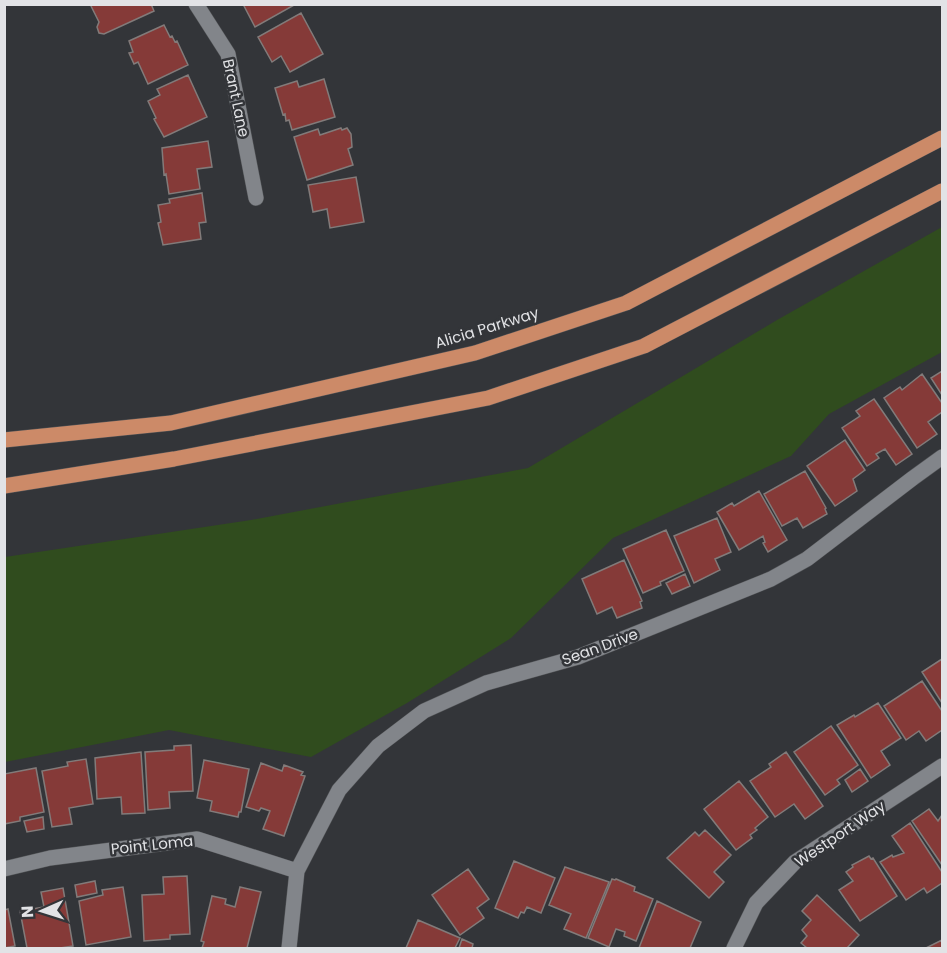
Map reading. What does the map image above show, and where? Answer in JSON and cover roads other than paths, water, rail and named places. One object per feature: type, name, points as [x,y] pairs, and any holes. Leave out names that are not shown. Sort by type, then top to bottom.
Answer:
[{"type":"main road","name":"Alicia Parkway","points":[[4,440],[171,423],[475,353],[626,303],[942,138]]},
{"type":"main road","points":[[4,486],[174,459],[488,398],[644,346],[942,191]]},
{"type":"street","name":"Brant Lane","points":[[196,4],[228,54],[255,198]]},
{"type":"street","name":"Sean Drive","points":[[297,871],[339,790],[378,746],[424,711],[486,683],[578,657],[771,579],[807,559],[942,458]]},
{"type":"street","name":"Westport Way","points":[[734,948],[756,903],[795,862],[942,766]]},
{"type":"street","name":"Point Loma","points":[[4,868],[50,858],[197,839],[297,871]]},
{"type":"street","points":[[289,948],[297,871]]}]
